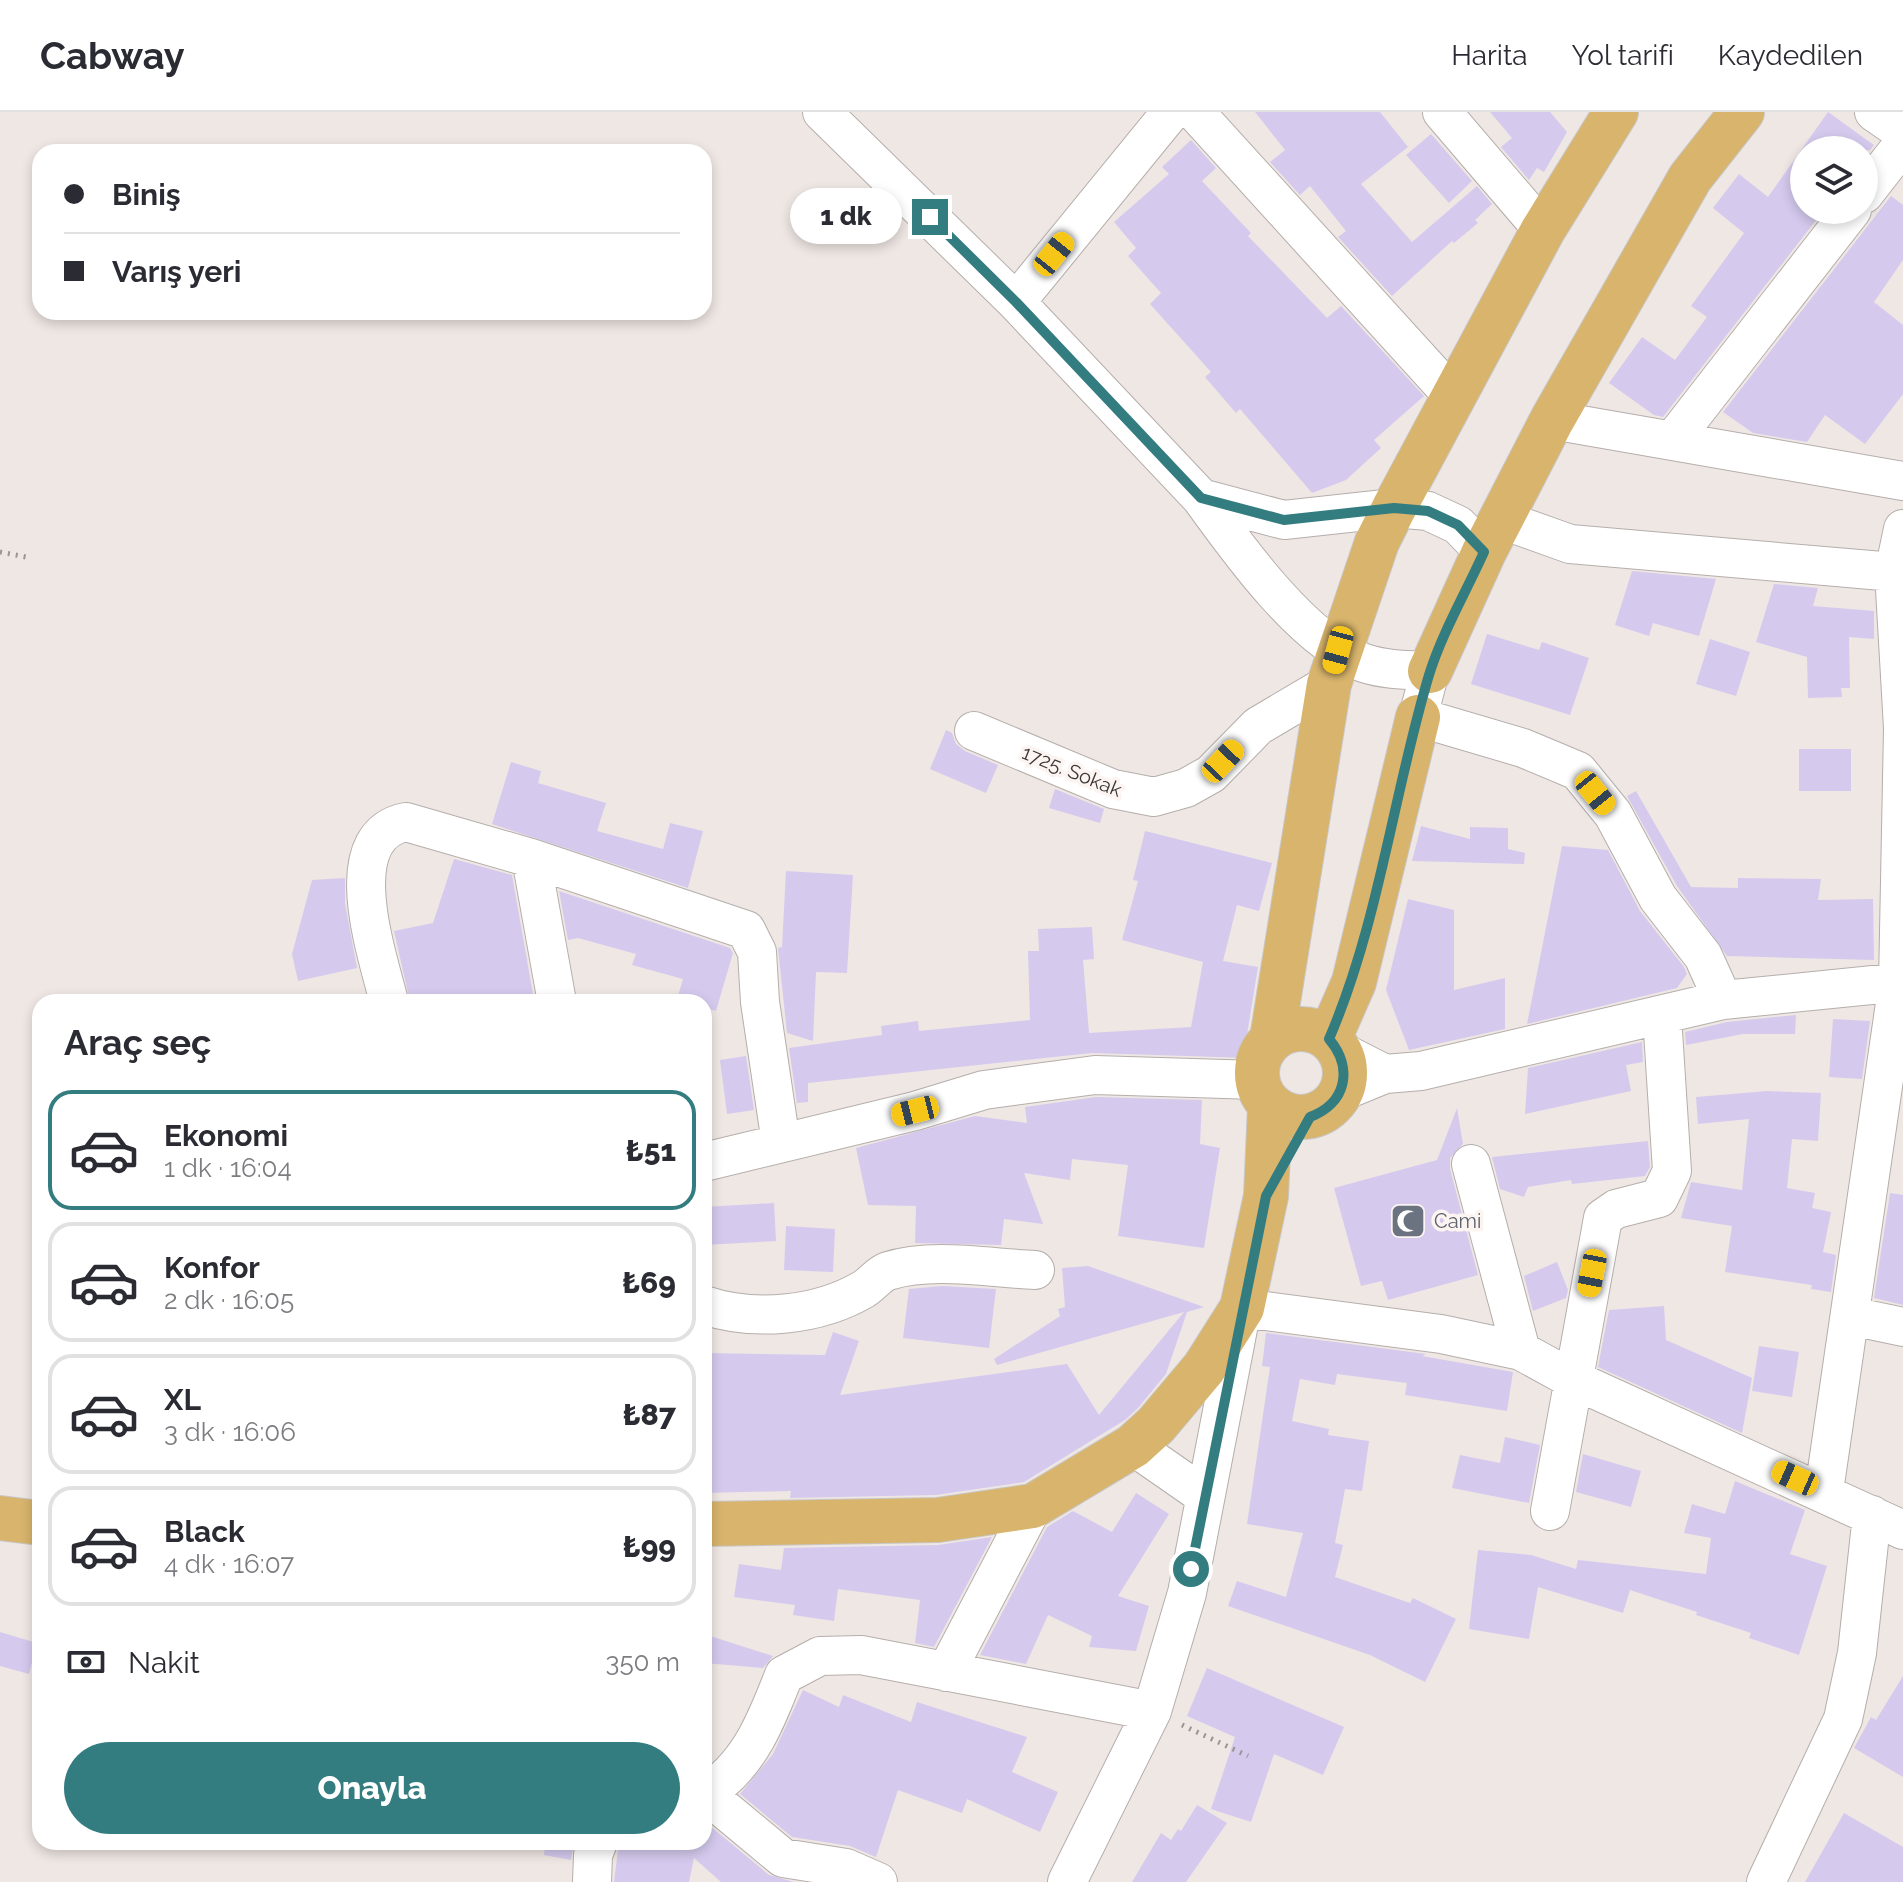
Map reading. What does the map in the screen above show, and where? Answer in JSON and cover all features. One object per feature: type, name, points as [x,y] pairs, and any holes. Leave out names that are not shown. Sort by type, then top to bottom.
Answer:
[{"type":"main road","points":[[1308,1081],[1257,1065],[1272,1039],[1333,667],[1394,508],[1504,308],[1543,230],[1616,112]]},
{"type":"main road","points":[[1430,671],[1492,536],[1552,420],[1690,178],[1742,112]]},
{"type":"main road","points":[[712,1524],[938,1520],[1033,1506],[1133,1446],[1156,1425],[1204,1368],[1242,1308],[1266,1196],[1308,1081],[1354,982],[1418,717]]},
{"type":"main road","points":[[1272,1039],[1301,1029],[1308,1081]]},
{"type":"main road","points":[[0,1518],[32,1522]]},
{"type":"street","points":[[822,112],[1016,302],[1201,498],[1333,667],[1362,662],[1392,670],[1430,671],[1418,717],[1523,748],[1578,771],[1613,814],[1658,898],[1703,956],[1723,1000]]},
{"type":"street","points":[[1016,302],[1171,112]]},
{"type":"street","points":[[1195,112],[1453,396]]},
{"type":"street","points":[[1442,112],[1543,230]]},
{"type":"street","points":[[1874,112],[1903,132]]},
{"type":"street","points":[[1878,176],[1903,144]]},
{"type":"street","points":[[1673,440],[1841,224]]},
{"type":"street","points":[[1552,420],[1903,481]]},
{"type":"street","points":[[1201,498],[1284,520],[1394,508],[1428,511],[1492,536],[1894,572]]},
{"type":"street","points":[[1824,1491],[1900,983],[1903,728],[1894,572],[1903,529]]},
{"type":"street","name":"1725. Sokak","points":[[974,731],[1113,789],[1154,797],[1186,788],[1211,774],[1258,726],[1333,667]]},
{"type":"street","points":[[387,994],[366,903],[367,866],[377,841],[389,826],[406,822],[531,858],[746,930],[757,952],[760,1002],[781,1143]]},
{"type":"street","points":[[531,858],[556,994]]},
{"type":"street","points":[[712,1160],[984,1090],[1095,1075],[1308,1081],[1421,1071],[1723,1000],[1900,983]]},
{"type":"street","points":[[1550,1511],[1603,1218],[1616,1209],[1659,1198],[1672,1171],[1662,1016]]},
{"type":"street","points":[[1471,1164],[1521,1351]]},
{"type":"street","points":[[712,1308],[728,1314],[790,1313],[864,1289],[886,1272],[922,1265],[1035,1270]]},
{"type":"street","points":[[1067,1882],[1152,1711],[1187,1593],[1242,1308],[1441,1334],[1521,1351],[1572,1379],[1887,1522],[1843,1719],[1766,1882]]},
{"type":"street","points":[[1851,1316],[1903,1327]]},
{"type":"street","points":[[1133,1446],[1205,1496]]},
{"type":"street","points":[[946,1672],[1033,1506]]},
{"type":"street","points":[[712,1788],[736,1769],[760,1736],[784,1675],[820,1656],[861,1655],[1152,1711]]},
{"type":"street","points":[[712,1800],[783,1858],[846,1868],[878,1882]]},
{"type":"street","points":[[592,1882],[595,1850]]},
{"type":"path","points":[[0,552],[31,558]]},
{"type":"path","points":[[1152,1711],[1248,1756]]},
{"type":"building","points":[[1255,112],[1380,112],[1408,147],[1361,184],[1412,242],[1477,186],[1492,204],[1475,220],[1478,223],[1454,243],[1452,241],[1392,296],[1338,237],[1346,231],[1310,186],[1300,195],[1270,162],[1285,150]]},
{"type":"building","points":[[1490,112],[1550,112],[1567,132],[1544,172],[1537,168],[1529,180],[1501,147],[1512,138]]},
{"type":"building","points":[[1828,112],[1861,136],[1811,136]]},
{"type":"building","points":[[1431,134],[1472,181],[1449,203],[1406,155]]},
{"type":"building","points":[[1191,140],[1216,168],[1202,181],[1251,233],[1248,236],[1327,318],[1341,306],[1424,396],[1374,440],[1381,448],[1346,480],[1312,493],[1240,409],[1236,413],[1205,377],[1211,372],[1150,304],[1161,293],[1128,256],[1136,248],[1114,222],[1169,174],[1162,167]]},
{"type":"building","points":[[1790,166],[1790,224],[1813,224],[1663,417],[1654,415],[1609,383],[1642,337],[1675,360],[1707,317],[1691,306],[1744,233],[1713,208],[1739,174],[1768,197]]},
{"type":"building","points":[[1891,196],[1903,205],[1903,260],[1874,302],[1903,325],[1903,394],[1865,444],[1825,415],[1807,442],[1753,433],[1723,412],[1869,224],[1878,224],[1878,213]]},
{"type":"building","points":[[1632,571],[1716,579],[1699,636],[1653,623],[1649,636],[1615,625]]},
{"type":"building","points":[[1774,584],[1818,588],[1813,606],[1874,611],[1874,639],[1849,637],[1850,688],[1841,688],[1842,697],[1808,698],[1807,657],[1756,642]]},
{"type":"building","points":[[1487,634],[1539,650],[1542,642],[1589,658],[1570,715],[1471,684]]},
{"type":"building","points":[[1710,639],[1750,652],[1736,696],[1696,684]]},
{"type":"building","points":[[946,730],[952,733],[956,744],[965,751],[998,765],[986,793],[930,769]]},
{"type":"building","points":[[1799,749],[1851,749],[1851,791],[1799,791]]},
{"type":"building","points":[[511,762],[541,771],[538,783],[606,803],[597,831],[663,849],[670,823],[703,831],[688,888],[492,824]]},
{"type":"building","points":[[1055,789],[1104,809],[1100,823],[1049,808]]},
{"type":"building","points":[[1636,791],[1691,887],[1738,888],[1738,878],[1821,879],[1818,900],[1873,899],[1874,960],[1727,956],[1677,886],[1627,796]]},
{"type":"building","points":[[1421,826],[1470,839],[1470,827],[1508,828],[1508,849],[1525,853],[1524,864],[1412,861]]},
{"type":"building","points":[[1145,831],[1272,863],[1259,911],[1237,905],[1223,961],[1258,967],[1247,1035],[1248,1058],[1092,1053],[808,1083],[808,1102],[797,1103],[789,1048],[882,1035],[881,1026],[918,1021],[919,1031],[1030,1020],[1028,951],[1039,951],[1038,929],[1092,927],[1094,959],[1083,960],[1089,1033],[1191,1027],[1203,962],[1122,940],[1138,881],[1133,880]]},
{"type":"building","points":[[1562,846],[1608,850],[1640,911],[1684,967],[1687,974],[1677,988],[1527,1024]]},
{"type":"building","points":[[454,859],[512,875],[533,994],[408,994],[394,931],[433,923]]},
{"type":"building","points":[[786,871],[853,875],[847,973],[816,972],[813,1041],[787,1033],[778,948],[782,947]]},
{"type":"building","points":[[345,878],[345,903],[357,968],[298,981],[292,954],[312,880]]},
{"type":"building","points":[[559,891],[730,948],[733,953],[716,1011],[712,1010],[712,994],[678,994],[683,979],[632,965],[636,954],[578,938],[568,940]]},
{"type":"building","points":[[1408,899],[1454,910],[1454,990],[1505,978],[1505,1029],[1409,1050],[1386,990]]},
{"type":"building","points":[[1796,1015],[1795,1034],[1743,1034],[1686,1045],[1685,1032],[1727,1022]]},
{"type":"building","points":[[1833,1019],[1870,1021],[1862,1079],[1829,1077]]},
{"type":"building","points":[[1642,1042],[1643,1062],[1626,1065],[1631,1091],[1525,1114],[1528,1068]]},
{"type":"building","points":[[746,1056],[754,1110],[727,1114],[720,1060]]},
{"type":"building","points":[[1767,1091],[1821,1093],[1818,1141],[1792,1139],[1787,1188],[1815,1193],[1812,1208],[1831,1212],[1823,1252],[1836,1255],[1831,1292],[1811,1289],[1812,1285],[1725,1272],[1732,1226],[1681,1218],[1691,1182],[1742,1190],[1749,1119],[1698,1124],[1696,1097]]},
{"type":"building","points":[[1096,1097],[1202,1100],[1200,1144],[1220,1148],[1204,1248],[1118,1236],[1128,1165],[1072,1159],[1070,1180],[1024,1173],[1043,1224],[1004,1219],[1001,1245],[915,1243],[916,1206],[868,1205],[856,1148],[975,1116],[1027,1123],[1025,1107]]},
{"type":"building","name":"Cami","points":[[1457,1108],[1463,1144],[1450,1158],[1450,1169],[1478,1275],[1388,1300],[1382,1281],[1361,1286],[1334,1188],[1437,1160]]},
{"type":"building","points":[[1648,1141],[1650,1167],[1645,1176],[1572,1184],[1571,1180],[1528,1187],[1524,1197],[1500,1189],[1492,1157]]},
{"type":"building","points":[[1890,1193],[1903,1195],[1903,1305],[1874,1298]]},
{"type":"building","points":[[774,1203],[776,1241],[712,1245],[712,1207]]},
{"type":"building","points":[[786,1226],[835,1229],[833,1272],[784,1270]]},
{"type":"building","points":[[1557,1262],[1568,1290],[1566,1298],[1533,1311],[1524,1276]]},
{"type":"building","points":[[1088,1266],[1204,1307],[1187,1312],[1166,1374],[1125,1420],[1024,1482],[936,1495],[790,1498],[791,1491],[712,1493],[712,1353],[825,1355],[833,1332],[859,1341],[840,1395],[1067,1364],[1099,1415],[1184,1312],[997,1365],[994,1359],[1060,1316],[1058,1309],[1065,1307],[1062,1268]]},
{"type":"building","points":[[942,1286],[996,1289],[989,1348],[903,1338],[909,1289]]},
{"type":"building","points":[[1664,1306],[1666,1340],[1752,1378],[1742,1433],[1598,1367],[1609,1310]]},
{"type":"building","points":[[1266,1333],[1426,1354],[1422,1356],[1513,1372],[1507,1411],[1405,1395],[1407,1383],[1337,1374],[1335,1385],[1300,1379],[1292,1421],[1329,1429],[1328,1435],[1369,1441],[1362,1491],[1345,1489],[1335,1543],[1343,1545],[1335,1577],[1410,1603],[1413,1598],[1456,1619],[1425,1682],[1370,1655],[1228,1606],[1237,1581],[1286,1597],[1303,1533],[1247,1524],[1270,1367],[1262,1366]]},
{"type":"building","points":[[1759,1346],[1799,1352],[1792,1397],[1752,1391]]},
{"type":"building","points":[[1505,1437],[1540,1445],[1529,1503],[1452,1488],[1460,1455],[1500,1463]]},
{"type":"building","points":[[1583,1454],[1641,1471],[1631,1507],[1576,1492]]},
{"type":"building","points":[[1735,1481],[1805,1510],[1790,1554],[1827,1566],[1799,1655],[1749,1638],[1751,1633],[1696,1615],[1697,1612],[1630,1590],[1623,1613],[1538,1587],[1529,1639],[1469,1629],[1478,1550],[1531,1555],[1576,1569],[1578,1560],[1706,1574],[1711,1538],[1684,1533],[1692,1504],[1725,1514]]},
{"type":"building","points":[[1136,1493],[1169,1514],[1118,1596],[1149,1606],[1136,1651],[1089,1647],[1092,1636],[1048,1615],[1026,1664],[980,1655],[1047,1527],[1073,1511],[1112,1532]]},
{"type":"building","points":[[992,1537],[934,1647],[915,1643],[920,1600],[838,1589],[834,1621],[793,1615],[795,1605],[734,1597],[739,1564],[781,1570],[784,1548],[938,1545]]},
{"type":"building","points":[[0,1632],[32,1642],[29,1674],[0,1666]]},
{"type":"building","points":[[712,1637],[773,1656],[763,1668],[712,1664]]},
{"type":"building","points":[[1207,1668],[1344,1727],[1323,1775],[1274,1754],[1251,1822],[1211,1809],[1235,1737],[1187,1716]]},
{"type":"building","points":[[1903,1676],[1903,1777],[1854,1748],[1871,1717],[1876,1720]]},
{"type":"building","points":[[803,1690],[839,1707],[843,1695],[911,1722],[917,1702],[1027,1737],[1012,1772],[1058,1792],[1040,1832],[967,1799],[962,1813],[898,1790],[876,1857],[850,1846],[792,1837],[740,1794],[773,1754]]},
{"type":"building","points":[[1197,1805],[1227,1823],[1186,1882],[1132,1882],[1161,1833],[1171,1840],[1178,1829],[1181,1831]]},
{"type":"building","points":[[1844,1813],[1903,1847],[1903,1882],[1805,1882]]},
{"type":"building","points":[[712,1828],[769,1875],[794,1882],[721,1882],[694,1858],[689,1882],[614,1882],[618,1850],[712,1850]]},
{"type":"building","points":[[544,1850],[573,1850],[571,1860],[544,1855]]},
{"type":"place","name":"Cami","points":[[1408,1221]]},
{"type":"route","points":[[930,217],[1016,302],[1201,498],[1284,520],[1394,508],[1428,511],[1458,525],[1484,552],[1430,671],[1391,818],[1354,982],[1329,1039],[1340,1051],[1345,1064],[1341,1092],[1323,1112],[1310,1117],[1266,1196],[1191,1569]]}]
